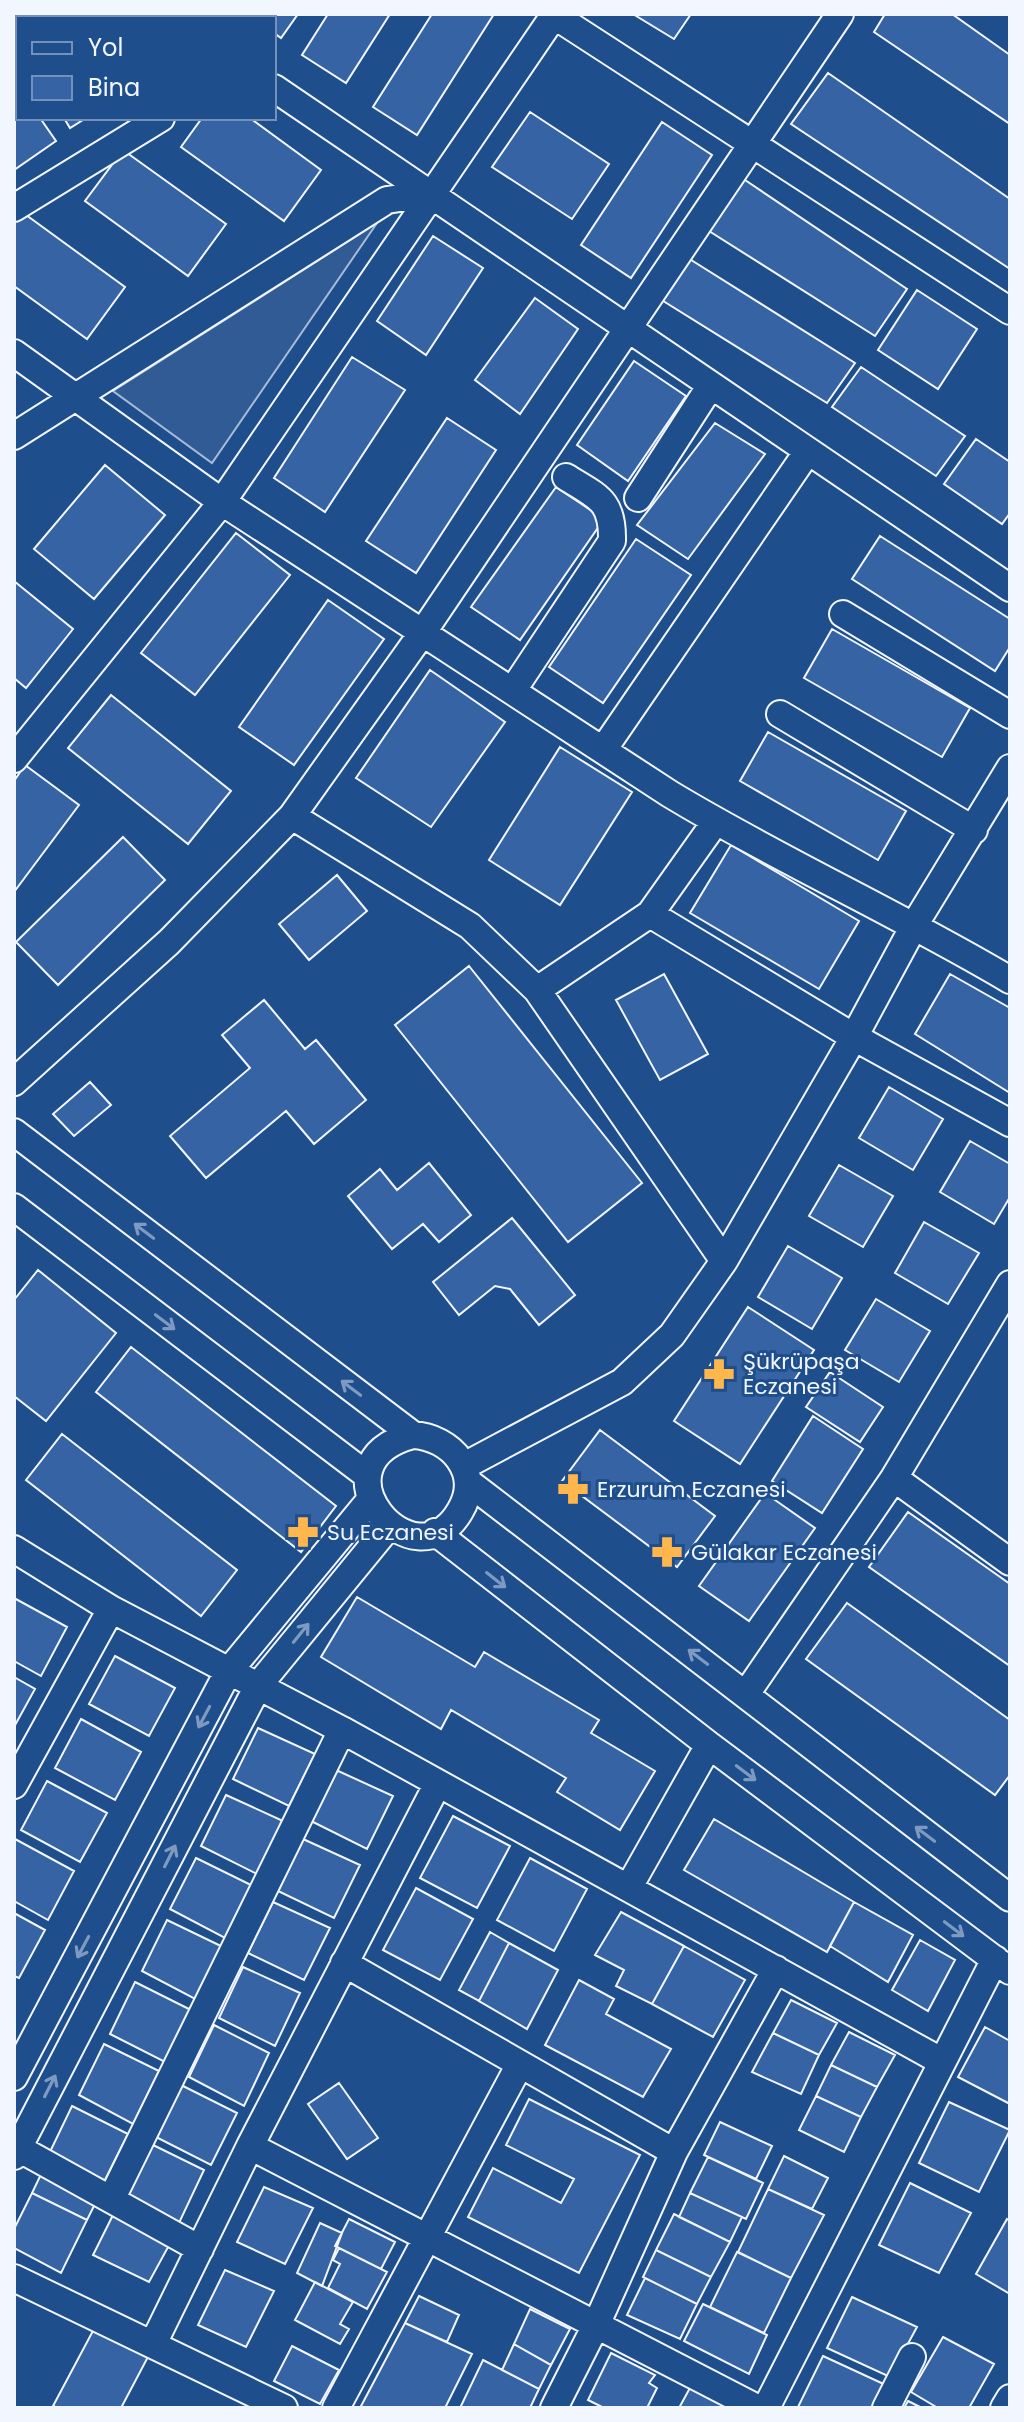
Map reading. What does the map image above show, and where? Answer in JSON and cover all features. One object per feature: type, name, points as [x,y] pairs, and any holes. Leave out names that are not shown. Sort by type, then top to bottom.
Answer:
[{"type":"street","points":[[14,1082],[169,942],[292,816],[423,632],[840,14]]},
{"type":"street","points":[[14,759],[222,502],[554,15],[751,146],[1010,311]]},
{"type":"street","points":[[276,89],[1010,588]]},
{"type":"street","points":[[14,208],[158,120]]},
{"type":"street","points":[[14,436],[387,200],[432,193]]},
{"type":"street","points":[[14,353],[222,502],[603,750],[716,821],[915,924],[1010,980]]},
{"type":"street","points":[[638,498],[711,385]]},
{"type":"street","points":[[603,750],[808,451]]},
{"type":"street","points":[[513,690],[612,541],[613,517],[603,500],[566,477]]},
{"type":"street","points":[[843,614],[1010,715]]},
{"type":"street","points":[[780,714],[974,830]]},
{"type":"street","points":[[14,1207],[369,1488],[389,1526],[411,1535],[435,1532],[459,1513],[466,1474],[622,1382],[672,1335],[724,1261],[854,1037],[915,924],[1010,768]]},
{"type":"street","points":[[292,816],[470,926],[537,990],[724,1261]]},
{"type":"street","points":[[537,990],[650,914],[716,821]]},
{"type":"street","points":[[650,914],[854,1037],[1010,1123]]},
{"type":"street","points":[[14,1132],[413,1435],[444,1442],[466,1474],[1010,1898]]},
{"type":"street","points":[[746,1694],[894,1478],[1010,1284]]},
{"type":"street","points":[[14,2077],[228,1672],[369,1488],[384,1448],[413,1435]]},
{"type":"street","points":[[894,1478],[1010,1562]]},
{"type":"street","points":[[200,2249],[112,2198],[16,2152],[258,1686],[389,1526]]},
{"type":"street","points":[[435,1532],[709,1745],[1002,1965],[941,2061],[766,2408]]},
{"type":"street","points":[[14,1549],[111,1609],[342,1730],[941,2061]]},
{"type":"street","points":[[14,1785],[111,1609]]},
{"type":"street","points":[[112,2198],[342,1730]]},
{"type":"street","points":[[629,1887],[709,1745]]},
{"type":"street","points":[[153,2344],[250,2146],[438,1783]]},
{"type":"street","points":[[344,1963],[674,2152]]},
{"type":"street","points":[[554,2408],[597,2323],[674,2152],[776,1969]]},
{"type":"street","points":[[336,2408],[520,2064]]},
{"type":"street","points":[[250,2146],[757,2408]]},
{"type":"street","points":[[14,2278],[284,2408]]},
{"type":"street","points":[[886,2408],[912,2357]]},
{"type":"street","points":[[1004,2408],[1010,2398]]},
{"type":"shaded area","points":[[377,223],[212,463],[113,391]]},
{"type":"building","points":[[247,14],[298,14],[281,38],[276,34],[276,16]]},
{"type":"building","points":[[328,14],[390,14],[346,83],[302,55]]},
{"type":"building","points":[[432,14],[494,14],[417,135],[373,107]]},
{"type":"building","points":[[633,14],[691,14],[674,39]]},
{"type":"building","points":[[885,14],[952,14],[1010,55],[1010,124],[874,32]]},
{"type":"building","points":[[828,73],[1010,199],[1010,269],[791,124]]},
{"type":"building","points":[[16,90],[16,120],[41,120],[56,141],[14,170]]},
{"type":"building","points":[[530,112],[609,164],[572,219],[492,167]]},
{"type":"building","points":[[65,120],[83,120],[70,128]]},
{"type":"building","points":[[201,120],[253,120],[321,170],[284,221],[181,147]]},
{"type":"building","points":[[662,122],[712,155],[631,278],[581,245]]},
{"type":"building","points":[[123,150],[226,224],[188,276],[85,201]]},
{"type":"building","points":[[742,178],[907,289],[875,336],[709,231]]},
{"type":"building","points":[[22,212],[125,287],[87,339],[14,286],[14,224]]},
{"type":"building","points":[[433,236],[483,268],[426,355],[377,321]]},
{"type":"building","points":[[688,258],[855,363],[827,403],[660,299]]},
{"type":"building","points":[[917,290],[977,329],[938,389],[878,350]]},
{"type":"building","points":[[535,298],[578,329],[520,414],[475,380]]},
{"type":"building","points":[[352,357],[405,390],[325,512],[274,478]]},
{"type":"building","points":[[634,361],[686,396],[628,481],[577,445]]},
{"type":"building","points":[[861,367],[965,436],[936,476],[832,407]]},
{"type":"building","points":[[447,418],[496,450],[416,573],[366,541]]},
{"type":"building","points":[[715,423],[765,454],[688,559],[637,525]]},
{"type":"building","points":[[976,439],[1010,462],[1010,513],[1002,524],[944,484]]},
{"type":"building","points":[[105,465],[165,515],[94,599],[34,549]]},
{"type":"building","points":[[556,487],[604,519],[520,640],[471,607]]},
{"type":"building","points":[[236,533],[290,575],[195,695],[141,653]]},
{"type":"building","points":[[880,536],[1010,619],[1010,647],[995,671],[852,579]]},
{"type":"building","points":[[636,539],[691,575],[603,703],[549,667]]},
{"type":"building","points":[[14,581],[73,629],[26,688],[14,678]]},
{"type":"building","points":[[328,600],[384,639],[294,765],[239,727]]},
{"type":"building","points":[[832,629],[970,708],[942,757],[804,678]]},
{"type":"building","points":[[430,670],[505,722],[431,827],[356,778]]},
{"type":"building","points":[[111,695],[231,791],[188,844],[68,748]]},
{"type":"building","points":[[768,732],[906,811],[878,860],[740,781]]},
{"type":"building","points":[[560,747],[632,792],[560,905],[489,860]]},
{"type":"building","points":[[25,765],[79,805],[14,892],[14,781]]},
{"type":"building","points":[[123,837],[165,880],[58,985],[16,942]]},
{"type":"building","points":[[731,845],[859,921],[819,989],[690,913]]},
{"type":"building","points":[[337,875],[367,911],[309,960],[279,924]]},
{"type":"building","points":[[469,966],[642,1183],[568,1242],[395,1025]]},
{"type":"building","points":[[664,974],[708,1054],[660,1080],[616,1000]]},
{"type":"building","points":[[950,974],[1010,1008],[1010,1093],[915,1034]]},
{"type":"building","points":[[264,1000],[305,1049],[316,1040],[366,1100],[314,1144],[286,1111],[206,1178],[170,1136],[250,1068],[222,1035]]},
{"type":"building","points":[[90,1082],[111,1105],[74,1136],[53,1114]]},
{"type":"building","points":[[889,1087],[943,1119],[913,1170],[859,1138]]},
{"type":"building","points":[[970,1141],[1010,1164],[1010,1197],[994,1224],[940,1192]]},
{"type":"building","points":[[429,1163],[471,1215],[439,1242],[423,1224],[392,1249],[348,1196],[380,1169],[397,1190]]},
{"type":"building","points":[[839,1165],[893,1196],[863,1247],[809,1216]]},
{"type":"building","points":[[512,1218],[575,1295],[539,1325],[510,1289],[495,1286],[459,1315],[433,1282]]},
{"type":"building","points":[[924,1222],[979,1253],[948,1304],[895,1273]]},
{"type":"building","points":[[788,1246],[842,1278],[812,1329],[758,1297]]},
{"type":"building","points":[[38,1270],[116,1333],[46,1421],[14,1396],[14,1300]]},
{"type":"building","points":[[876,1299],[930,1331],[899,1382],[845,1350]]},
{"type":"building","points":[[748,1307],[814,1350],[740,1464],[674,1421]]},
{"type":"building","points":[[131,1347],[336,1506],[301,1552],[96,1392]]},
{"type":"building","points":[[830,1372],[883,1407],[860,1442],[806,1407]]},
{"type":"building","points":[[813,1416],[863,1449],[822,1513],[772,1481]]},
{"type":"building","points":[[600,1430],[715,1516],[677,1567],[562,1481]]},
{"type":"building","points":[[62,1434],[237,1570],[201,1616],[26,1480]]},
{"type":"building","points":[[765,1493],[815,1528],[749,1621],[699,1586]]},
{"type":"building","points":[[908,1512],[1010,1584],[1010,1666],[869,1567]]},
{"type":"building","points":[[357,1597],[475,1667],[484,1652],[599,1720],[591,1733],[655,1771],[620,1830],[557,1792],[566,1778],[451,1710],[441,1729],[321,1657]]},
{"type":"building","points":[[14,1598],[67,1627],[41,1676],[14,1661]]},
{"type":"building","points":[[847,1603],[1010,1720],[1010,1775],[995,1795],[806,1659]]},
{"type":"building","points":[[115,1656],[175,1688],[149,1736],[89,1704]]},
{"type":"building","points":[[14,1677],[35,1689],[14,1727]]},
{"type":"building","points":[[81,1719],[141,1752],[115,1800],[55,1768]]},
{"type":"building","points":[[258,1728],[315,1754],[289,1806],[233,1779]]},
{"type":"building","points":[[336,1770],[393,1796],[367,1849],[311,1821]]},
{"type":"building","points":[[47,1781],[107,1813],[80,1862],[21,1830]]},
{"type":"building","points":[[226,1795],[283,1821],[257,1874],[201,1846]]},
{"type":"building","points":[[453,1816],[510,1846],[477,1908],[420,1878]]},
{"type":"building","points":[[714,1819],[854,1902],[827,1952],[684,1870]]},
{"type":"building","points":[[15,1839],[74,1871],[48,1920],[14,1901]]},
{"type":"building","points":[[303,1839],[360,1865],[334,1918],[278,1891]]},
{"type":"building","points":[[196,1858],[251,1885],[225,1938],[170,1909]]},
{"type":"building","points":[[530,1858],[587,1889],[554,1951],[497,1920]]},
{"type":"building","points":[[416,1888],[473,1919],[440,1980],[383,1950]]},
{"type":"building","points":[[273,1902],[330,1928],[304,1980],[248,1953]]},
{"type":"building","points":[[854,1902],[913,1935],[888,1982],[830,1946]]},
{"type":"building","points":[[621,1912],[684,1946],[652,2004],[616,1986],[624,1970],[595,1955]]},
{"type":"building","points":[[14,1913],[45,1930],[19,1978],[14,1976]]},
{"type":"building","points":[[167,1920],[223,1947],[197,2000],[142,1971]]},
{"type":"building","points":[[490,1932],[509,1943],[479,2001],[459,1990]]},
{"type":"building","points":[[920,1940],[955,1960],[928,2011],[892,1990]]},
{"type":"building","points":[[509,1943],[558,1970],[527,2029],[479,2001]]},
{"type":"building","points":[[684,1946],[745,1980],[713,2037],[652,2004]]},
{"type":"building","points":[[243,1967],[300,1993],[275,2046],[219,2018]]},
{"type":"building","points":[[579,1980],[614,1999],[606,2014],[671,2049],[643,2097],[545,2045]]},
{"type":"building","points":[[135,1982],[191,2010],[165,2062],[110,2034]]},
{"type":"building","points":[[791,2000],[837,2023],[819,2055],[773,2033]]},
{"type":"building","points":[[214,2025],[269,2053],[244,2106],[189,2077]]},
{"type":"building","points":[[985,2027],[1010,2041],[1010,2104],[958,2077]]},
{"type":"building","points":[[849,2032],[895,2055],[877,2087],[831,2065]]},
{"type":"building","points":[[773,2033],[819,2055],[801,2094],[752,2072]]},
{"type":"building","points":[[104,2044],[159,2071],[133,2124],[79,2095]]},
{"type":"building","points":[[831,2065],[877,2087],[861,2117],[816,2096]]},
{"type":"building","points":[[339,2083],[378,2138],[347,2159],[308,2104]]},
{"type":"building","points":[[181,2085],[237,2113],[211,2165],[156,2137]]},
{"type":"building","points":[[816,2096],[861,2117],[844,2152],[799,2130]]},
{"type":"building","points":[[529,2099],[640,2155],[579,2273],[468,2217],[493,2168],[561,2203],[574,2179],[506,2145]]},
{"type":"building","points":[[949,2102],[1010,2130],[979,2192],[919,2163]]},
{"type":"building","points":[[72,2106],[128,2134],[102,2186],[47,2158]]},
{"type":"building","points":[[720,2122],[772,2146],[756,2179],[704,2155]]},
{"type":"building","points":[[149,2143],[204,2170],[179,2223],[124,2195]]},
{"type":"building","points":[[784,2156],[828,2178],[812,2209],[768,2189]]},
{"type":"building","points":[[708,2157],[763,2183],[746,2219],[690,2193]]},
{"type":"building","points":[[44,2168],[99,2196],[87,2220],[32,2193]]},
{"type":"building","points":[[910,2183],[971,2213],[939,2273],[879,2245]]},
{"type":"building","points":[[264,2187],[313,2208],[285,2264],[237,2242]]},
{"type":"building","points":[[768,2189],[824,2215],[791,2278],[738,2252]]},
{"type":"building","points":[[32,2193],[87,2220],[61,2273],[14,2248],[14,2229]]},
{"type":"building","points":[[690,2193],[742,2217],[730,2242],[679,2217]]},
{"type":"building","points":[[117,2207],[173,2238],[149,2282],[93,2255]]},
{"type":"building","points":[[674,2214],[730,2242],[711,2277],[656,2250]]},
{"type":"building","points":[[349,2219],[395,2242],[381,2269],[335,2246]]},
{"type":"building","points":[[1007,2219],[1010,2221],[1010,2294],[976,2274]]},
{"type":"building","points":[[320,2223],[342,2233],[322,2286],[297,2273]]},
{"type":"building","points":[[339,2248],[387,2272],[367,2309],[328,2288],[340,2264],[333,2260]]},
{"type":"building","points":[[656,2250],[711,2277],[697,2304],[643,2277]]},
{"type":"building","points":[[737,2252],[791,2278],[764,2333],[710,2307]]},
{"type":"building","points":[[225,2270],[274,2291],[246,2347],[198,2325]]},
{"type":"building","points":[[645,2278],[697,2304],[680,2339],[627,2315]]},
{"type":"building","points":[[315,2282],[353,2302],[340,2324],[349,2329],[340,2344],[295,2320]]},
{"type":"building","points":[[419,2296],[459,2315],[447,2342],[405,2323]]},
{"type":"building","points":[[852,2297],[917,2327],[890,2377],[827,2348]]},
{"type":"building","points":[[703,2304],[767,2335],[749,2374],[684,2341]]},
{"type":"building","points":[[530,2309],[570,2329],[551,2365],[514,2344]]},
{"type":"building","points":[[405,2323],[472,2354],[445,2408],[360,2408]]},
{"type":"building","points":[[95,2327],[149,2355],[121,2408],[53,2406]]},
{"type":"building","points":[[943,2337],[994,2364],[969,2408],[938,2408],[911,2392]]},
{"type":"building","points":[[514,2344],[551,2365],[539,2389],[502,2370]]},
{"type":"building","points":[[292,2346],[339,2370],[320,2404],[274,2381]]},
{"type":"building","points":[[611,2353],[655,2375],[649,2383],[657,2388],[647,2408],[604,2408],[588,2400]]},
{"type":"building","points":[[823,2356],[888,2386],[877,2408],[798,2407]]},
{"type":"building","points":[[483,2360],[539,2389],[530,2408],[460,2408]]},
{"type":"building","points":[[691,2386],[729,2407],[679,2408]]},
{"type":"building","points":[[908,2401],[922,2408],[904,2408]]},
{"type":"place","name":"Şükrüpaşa Eczanesi","points":[[719,1374]]},
{"type":"place","name":"Erzurum Eczanesi","points":[[573,1489]]},
{"type":"place","name":"Su Eczanesi","points":[[303,1532]]},
{"type":"place","name":"Gülakar Eczanesi","points":[[667,1552]]}]
